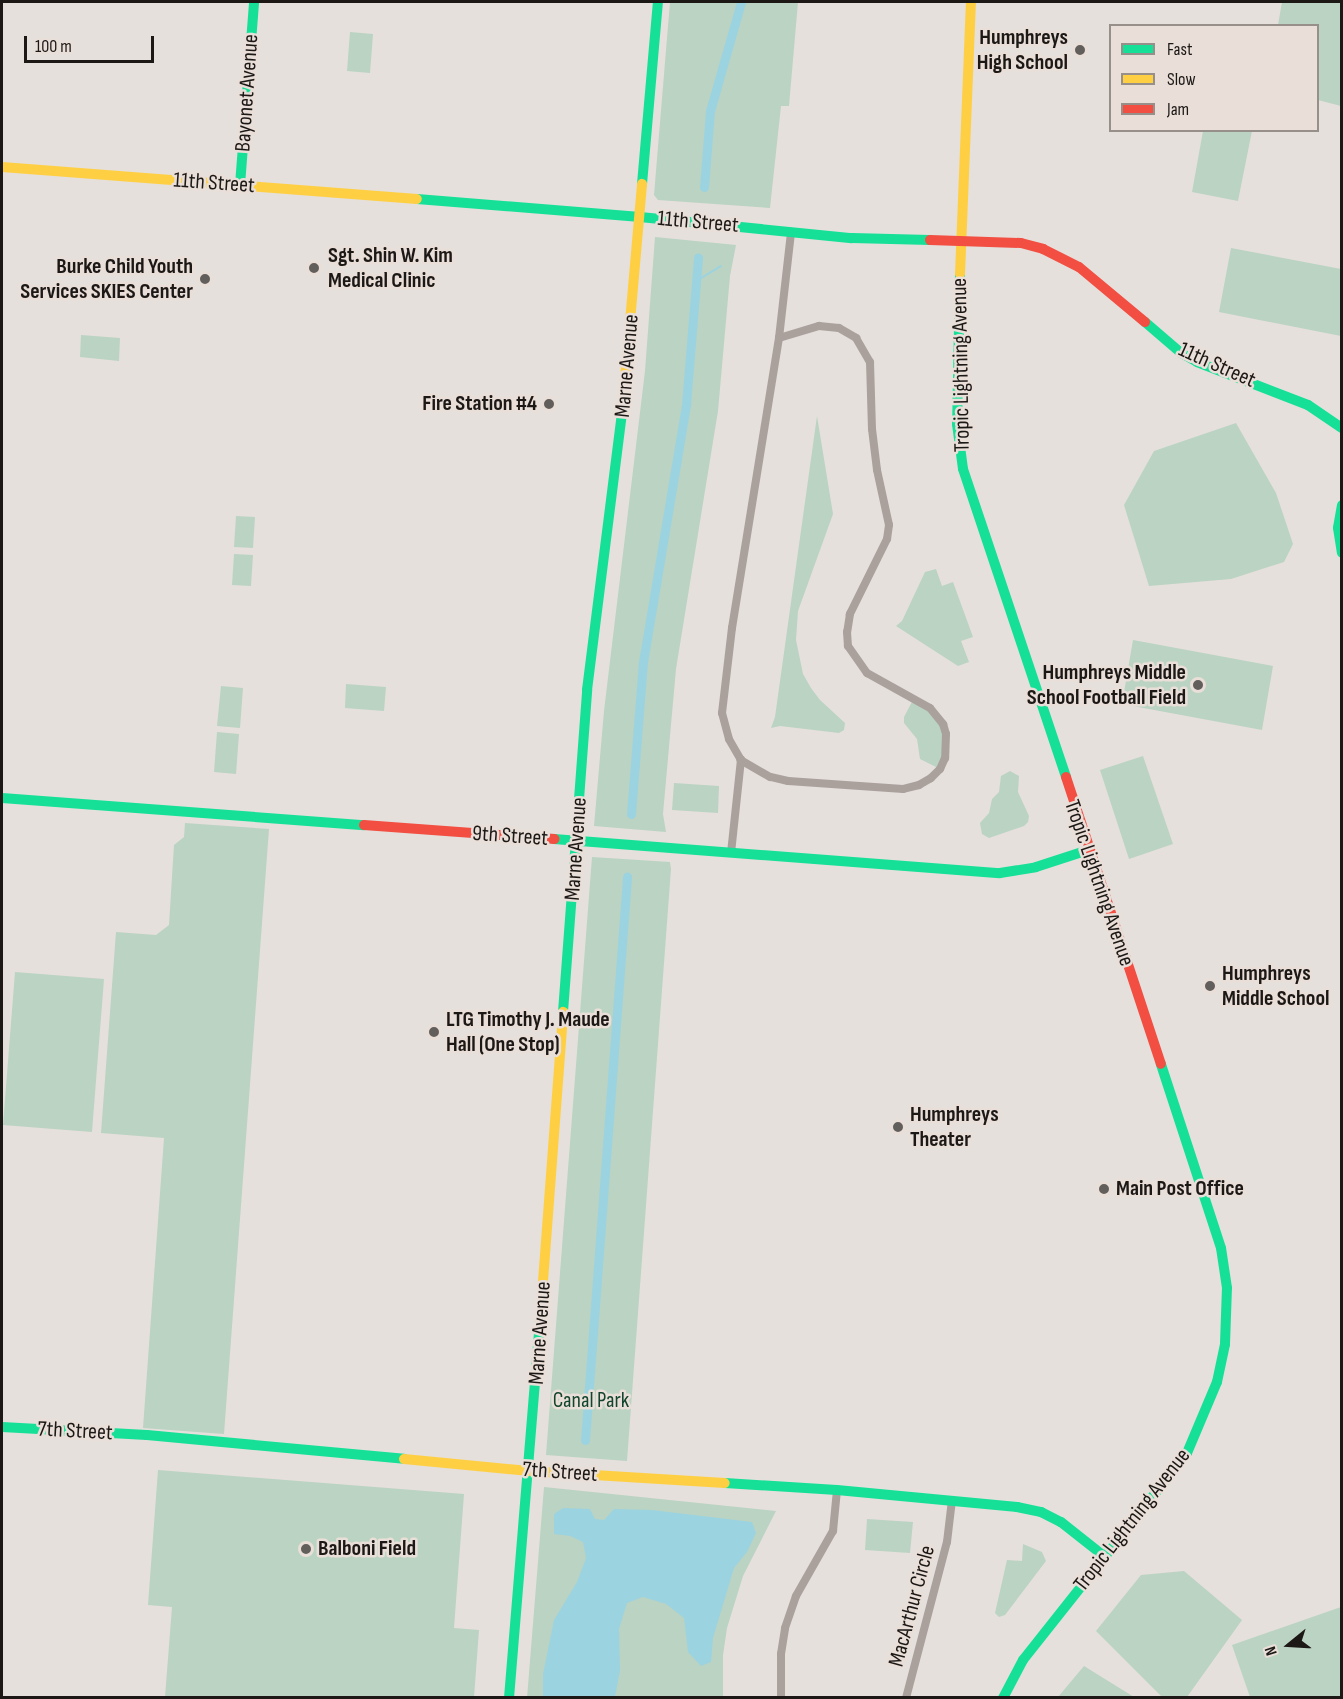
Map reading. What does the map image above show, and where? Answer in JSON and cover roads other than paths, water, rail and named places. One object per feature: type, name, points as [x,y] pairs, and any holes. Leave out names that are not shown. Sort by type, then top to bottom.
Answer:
[{"type":"street","name":"Bayonet Avenue","points":[[240,185],[254,2]]},
{"type":"street","name":"Marne Avenue","points":[[509,1698],[529,1471],[588,690],[621,430],[657,2]]},
{"type":"street","name":"Tropic Lightning Avenue","points":[[971,2],[961,242],[957,424],[963,469],[1221,1248],[1227,1288],[1225,1344],[1217,1382],[1187,1453],[1023,1660],[1003,1698]]},
{"type":"street","name":"11th Street","points":[[2,167],[640,217],[852,238],[1021,243],[1063,257],[1079,267],[1180,352],[1197,362],[1298,400],[1341,428]]},
{"type":"street","points":[[779,338],[819,326],[839,328],[856,338],[870,362],[872,429],[877,470],[889,525],[886,539],[850,614],[847,632],[848,646],[867,673],[937,715],[944,724],[946,745],[940,769],[931,778],[903,789],[788,781],[770,777],[741,760],[729,739],[722,713],[732,628],[779,338],[791,232]]},
{"type":"street","points":[[1341,505],[1338,528],[1341,553]]},
{"type":"street","points":[[731,853],[741,760]]},
{"type":"street","name":"9th Street","points":[[2,798],[1000,873],[1036,867],[1088,850]]},
{"type":"street","name":"7th Street","points":[[2,1427],[147,1435],[529,1471],[837,1490],[952,1500],[1041,1512],[1061,1522],[1104,1556]]},
{"type":"street","points":[[782,1698],[781,1654],[785,1628],[796,1596],[832,1531],[836,1516],[837,1490]]},
{"type":"street","name":"MacArthur Circle","points":[[906,1698],[950,1524],[952,1500]]},
{"type":"water","points":[[563,1508],[590,1509],[595,1519],[604,1520],[614,1509],[652,1510],[752,1522],[756,1533],[747,1552],[734,1568],[713,1638],[711,1662],[701,1666],[688,1652],[684,1618],[666,1604],[643,1597],[627,1603],[619,1629],[620,1670],[615,1697],[543,1697],[543,1674],[554,1620],[577,1582],[586,1558],[583,1542],[570,1536],[554,1534],[554,1514]]},
{"type":"waterway","points":[[704,187],[710,111],[741,2]]},
{"type":"waterway","points":[[631,814],[643,662],[686,404],[698,257]]},
{"type":"waterway","points":[[696,281],[721,266]]},
{"type":"waterway","points":[[585,1440],[627,877]]},
{"type":"place","name":"Humphreys High School","points":[[1080,50]]},
{"type":"place","name":"Sgt. Shin W. Kim Medical Clinic","points":[[314,268]]},
{"type":"place","name":"Burke Child Youth Services SKIES Center","points":[[205,279]]},
{"type":"place","name":"Fire Station #4","points":[[549,404]]},
{"type":"place","name":"Humphreys Middle School Football Field","points":[[1198,685]]},
{"type":"place","name":"Humphreys Middle School","points":[[1210,986]]},
{"type":"place","name":"LTG Timothy J. Maude Hall (One Stop)","points":[[434,1032]]},
{"type":"place","name":"Humphreys Theater","points":[[898,1127]]},
{"type":"place","name":"Main Post Office","points":[[1104,1189]]},
{"type":"place","name":"Balboni Field","points":[[306,1549]]},
{"type":"park label","name":"Canal Park","points":[[591,1401]]}]
